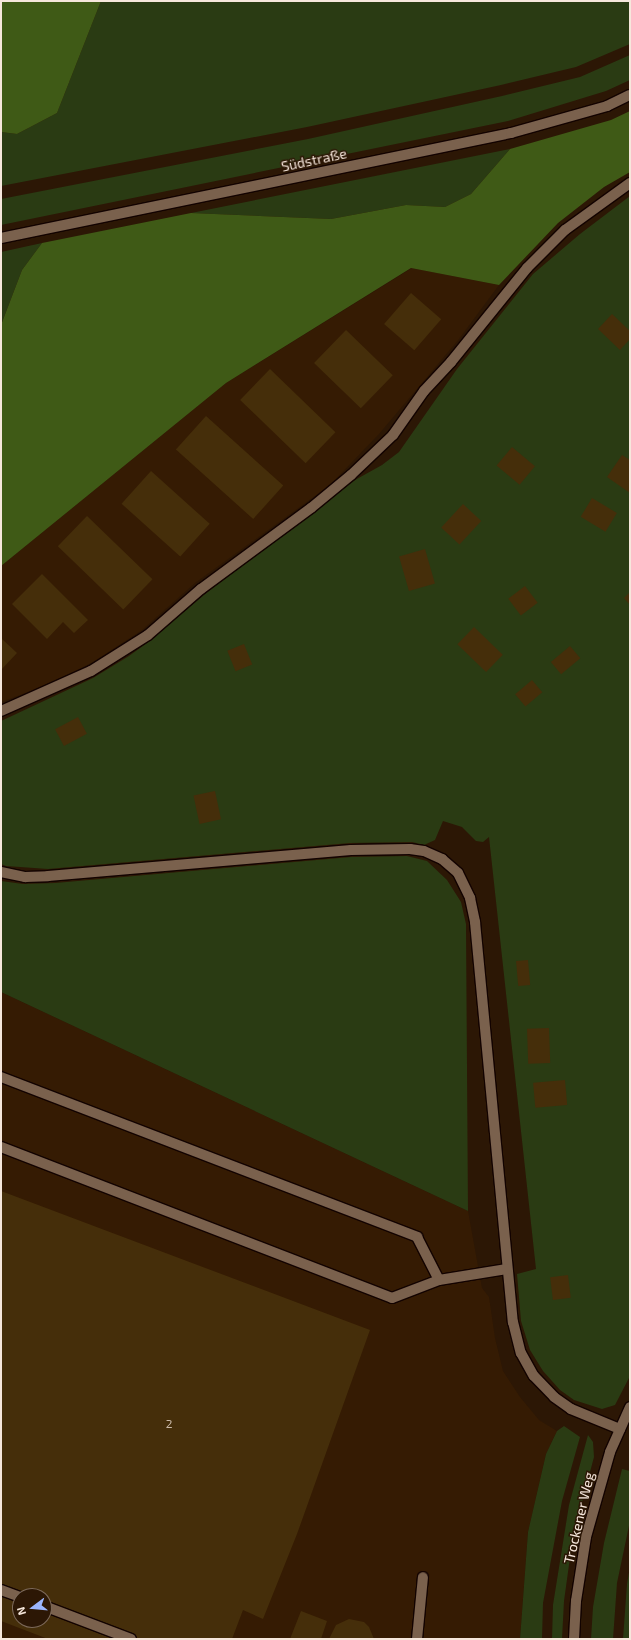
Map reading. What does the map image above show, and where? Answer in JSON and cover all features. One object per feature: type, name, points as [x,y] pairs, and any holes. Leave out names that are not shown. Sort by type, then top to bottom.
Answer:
[{"type":"street","name":"Südstraße","points":[[1,238],[511,133],[608,106],[630,95]]},
{"type":"street","points":[[1,711],[91,671],[142,639],[201,589],[311,508],[351,475],[393,435],[424,391],[451,362],[527,268],[565,230],[630,183]]},
{"type":"street","points":[[1,872],[25,877],[48,876],[351,850],[410,849],[424,851],[442,859],[458,873],[465,884],[475,922],[512,1322],[521,1353],[534,1376],[554,1397],[571,1409],[620,1429]]},
{"type":"street","points":[[1,1077],[417,1237],[439,1280]]},
{"type":"street","points":[[1,1147],[392,1298],[439,1280],[507,1269]]},
{"type":"street","name":"Trockener Weg","points":[[574,1639],[576,1602],[586,1538],[598,1490],[620,1429],[630,1407]]},
{"type":"street","points":[[417,1639],[423,1577]]},
{"type":"street","points":[[1,1590],[12,1594]]},
{"type":"street","points":[[52,1609],[131,1639]]},
{"type":"shaded area","points":[[412,268],[499,285],[459,339],[379,434],[330,485],[195,583],[142,630],[93,662],[47,685],[1,702],[1,566],[226,383]]},
{"type":"shaded area","points":[[1,992],[468,1211],[482,1288],[489,1297],[495,1338],[503,1371],[520,1397],[539,1420],[557,1431],[546,1454],[528,1532],[520,1639],[1,1639]]},
{"type":"green space","points":[[1,1],[101,1],[57,113],[17,134],[1,132]]},
{"type":"green space","points":[[101,1],[630,1],[630,44],[576,67],[501,85],[307,127],[1,186],[1,132],[17,134],[57,113]]},
{"type":"green space","points":[[630,55],[630,80],[606,91],[508,121],[1,225],[1,199],[308,139],[502,96],[580,77]]},
{"type":"green space","points":[[630,111],[630,172],[604,187],[558,223],[499,285],[411,268],[226,383],[1,566],[1,325],[22,270],[42,243],[191,213],[331,219],[406,205],[445,207],[471,194],[510,149],[611,120]]},
{"type":"green space","points":[[510,149],[471,194],[445,207],[406,205],[331,219],[191,213]]},
{"type":"green space","points":[[630,196],[630,1376],[615,1405],[602,1409],[574,1400],[560,1390],[543,1371],[530,1350],[521,1321],[517,1274],[536,1269],[489,837],[483,842],[476,841],[462,827],[443,821],[435,840],[424,845],[412,842],[350,843],[48,869],[6,866],[1,864],[1,721],[93,678],[129,656],[151,640],[205,594],[355,480],[382,465],[399,452],[457,369],[533,274],[580,234]]},
{"type":"green space","points":[[42,243],[22,270],[1,325],[1,252]]},
{"type":"green space","points":[[407,856],[427,861],[447,880],[461,902],[466,924],[468,1211],[1,992],[1,881],[23,884],[55,883],[351,857]]},
{"type":"green space","points":[[564,1426],[580,1437],[562,1501],[543,1603],[542,1639],[520,1639],[528,1532],[546,1454],[557,1431]]},
{"type":"green space","points":[[588,1435],[593,1442],[594,1457],[573,1536],[564,1601],[562,1639],[552,1639],[553,1605],[569,1505]]},
{"type":"green space","points":[[622,1469],[630,1471],[630,1521],[617,1583],[613,1639],[591,1639],[593,1607],[604,1543]]},
{"type":"green space","points":[[630,1567],[630,1639],[623,1639],[627,1584]]},
{"type":"building","points":[[411,293],[441,319],[414,350],[384,324]]},
{"type":"building","points":[[612,314],[630,331],[630,339],[620,350],[598,329]]},
{"type":"building","points":[[346,330],[393,375],[361,408],[314,363]]},
{"type":"building","points":[[270,369],[335,432],[306,463],[240,400]]},
{"type":"building","points":[[206,416],[283,486],[253,519],[176,449]]},
{"type":"building","points":[[512,447],[535,466],[520,485],[497,465]]},
{"type":"building","points":[[622,455],[630,460],[630,493],[607,477]]},
{"type":"building","points":[[151,471],[210,524],[180,557],[122,504]]},
{"type":"building","points":[[592,498],[617,513],[606,532],[581,517]]},
{"type":"building","points":[[463,504],[481,521],[459,544],[441,527]]},
{"type":"building","points":[[87,516],[152,579],[123,609],[58,546]]},
{"type":"building","points":[[425,549],[435,584],[409,591],[399,556]]},
{"type":"building","points":[[42,574],[88,620],[74,633],[63,622],[47,639],[12,604]]},
{"type":"building","points":[[525,586],[538,603],[521,615],[508,599]]},
{"type":"building","points":[[630,592],[630,605],[624,598]]},
{"type":"building","points":[[474,627],[503,655],[486,672],[457,644]]},
{"type":"building","points":[[1,638],[17,653],[1,670]]},
{"type":"building","points":[[244,644],[252,664],[236,671],[227,651]]},
{"type":"building","points":[[570,646],[580,658],[561,674],[551,662]]},
{"type":"building","points":[[532,680],[542,692],[525,706],[515,694]]},
{"type":"building","points":[[78,717],[87,734],[64,746],[55,729]]},
{"type":"building","points":[[215,791],[221,819],[200,824],[193,796]]},
{"type":"building","points":[[528,960],[530,985],[518,986],[516,961]]},
{"type":"building","points":[[549,1028],[550,1063],[528,1064],[527,1029]]},
{"type":"building","points":[[565,1080],[567,1105],[535,1108],[533,1083]]},
{"type":"building","points":[[1,1191],[370,1330],[297,1534],[263,1619],[243,1610],[232,1639],[48,1639],[19,1628],[52,1628],[52,1588],[12,1588],[12,1625],[1,1621]]},
{"type":"building","points":[[568,1275],[571,1298],[553,1300],[550,1277]]},
{"type":"building","points":[[301,1611],[327,1621],[321,1639],[290,1639]]},
{"type":"building","points":[[349,1619],[364,1622],[369,1627],[374,1639],[329,1639],[336,1625]]}]
